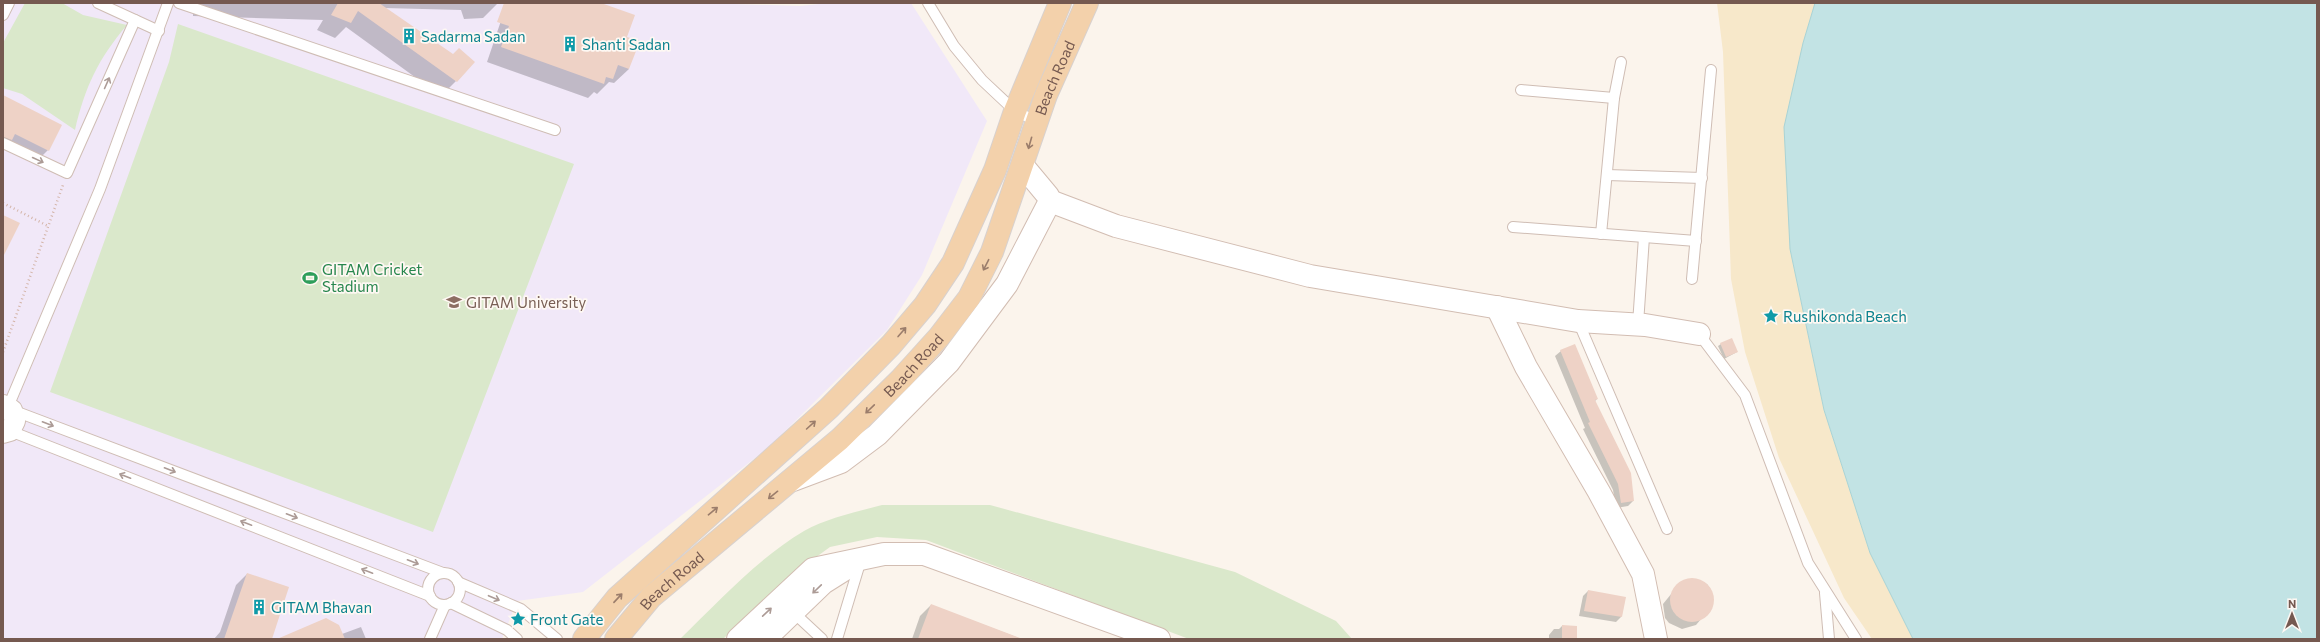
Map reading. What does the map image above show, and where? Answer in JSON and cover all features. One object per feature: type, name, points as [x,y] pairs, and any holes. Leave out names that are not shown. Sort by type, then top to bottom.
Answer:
[{"type":"main road","points":[[584,639],[617,598],[829,408],[891,345],[925,305],[952,263],[995,170],[1015,112],[1060,3]]},
{"type":"main road","name":"Beach Road","points":[[616,639],[651,597],[840,439],[901,380],[939,337],[969,298],[992,252],[1023,166],[1036,121],[1087,3]]},
{"type":"street","points":[[790,481],[841,462],[877,435],[949,362],[1007,284],[1050,202],[1048,196],[1023,166]]},
{"type":"street","points":[[1050,202],[1116,226],[1310,276],[1578,321],[1638,324],[1699,334]]},
{"type":"street","points":[[1497,307],[1526,367],[1599,492],[1643,574],[1656,639]]},
{"type":"street","points":[[7,432],[15,421],[8,407]]},
{"type":"street","points":[[738,639],[813,569],[884,554],[924,554],[1159,639]]},
{"type":"street","points":[[765,639],[823,583],[861,559]]},
{"type":"lane","points":[[3,15],[8,3]]},
{"type":"lane","points":[[98,3],[159,31]]},
{"type":"lane","points":[[168,3],[100,189],[8,407],[455,577],[458,582],[458,594],[456,600],[448,604],[430,639]]},
{"type":"lane","points":[[179,3],[555,130]]},
{"type":"lane","points":[[928,3],[954,46],[982,80],[1015,112],[1036,121]]},
{"type":"lane","points":[[3,144],[67,173],[135,20]]},
{"type":"lane","points":[[1601,234],[1614,98],[1621,62]]},
{"type":"lane","points":[[1692,279],[1711,70]]},
{"type":"lane","points":[[1521,90],[1614,98]]},
{"type":"lane","points":[[1606,175],[1702,178]]},
{"type":"lane","points":[[1512,227],[1696,241]]},
{"type":"lane","points":[[1638,324],[1644,237]]},
{"type":"lane","points":[[1578,321],[1667,529]]},
{"type":"lane","points":[[1699,334],[1745,395],[1808,563],[1856,639]]},
{"type":"lane","points":[[7,432],[430,596]]},
{"type":"lane","points":[[837,639],[861,559]]},
{"type":"lane","points":[[443,573],[437,575],[429,584],[430,596],[433,601],[448,604],[507,630],[516,639]]},
{"type":"lane","points":[[458,582],[521,609],[557,639]]},
{"type":"lane","points":[[1825,591],[1829,639]]},
{"type":"lane","points":[[793,612],[822,639]]},
{"type":"path","points":[[3,352],[67,173]]},
{"type":"path","points":[[3,203],[48,226]]},
{"type":"shaded area","name":"GITAM University","points":[[3,3],[704,3],[800,6],[829,3],[911,3],[987,121],[922,275],[887,330],[768,448],[583,592],[517,601],[502,639],[3,639]]},
{"type":"green space","points":[[25,3],[62,3],[83,15],[127,25],[108,50],[94,74],[83,100],[75,130],[22,94],[3,88],[3,43]]},
{"type":"green space","name":"GITAM Cricket Stadium","points":[[178,24],[574,164],[433,532],[50,392],[169,62]]},
{"type":"green space","points":[[882,505],[990,505],[1235,572],[1336,621],[1352,639],[1189,639],[926,540],[877,537],[830,547],[786,579],[723,639],[680,639],[754,567],[787,542],[822,522]]},
{"type":"sand","name":"Rushikonda Beach","points":[[1717,3],[1815,3],[1803,43],[1790,249],[1824,410],[1870,553],[1913,639],[1872,639],[1844,598],[1779,458],[1745,352],[1731,279],[1723,52]]},
{"type":"water","points":[[1815,3],[2317,3],[2317,639],[1913,639],[1870,553],[1824,410],[1790,249],[1784,127],[1803,43]]},
{"type":"building","name":"Sadarma Sadan","points":[[338,3],[379,3],[453,54],[459,48],[475,62],[457,82],[358,11],[351,23],[331,15]]},
{"type":"building","name":"Shanti Sadan","points":[[504,3],[601,3],[635,15],[627,37],[640,41],[629,69],[618,65],[613,79],[606,77],[604,84],[501,47],[509,26],[497,22]]},
{"type":"building","points":[[3,95],[62,125],[49,151],[15,134],[12,140],[3,137]]},
{"type":"building","points":[[3,215],[20,223],[3,257]]},
{"type":"building","points":[[1732,338],[1738,352],[1726,357],[1720,343]]},
{"type":"building","points":[[1575,344],[1598,399],[1595,400],[1631,473],[1634,501],[1621,503],[1618,484],[1588,423],[1590,422],[1560,350]]},
{"type":"building","name":"GITAM Bhavan","points":[[247,573],[289,587],[272,639],[224,639]]},
{"type":"building","points":[[1692,578],[1704,582],[1710,588],[1714,600],[1710,612],[1704,618],[1692,622],[1680,618],[1674,612],[1670,600],[1674,588],[1680,582]]},
{"type":"building","points":[[1588,590],[1626,597],[1622,617],[1584,611]]},
{"type":"building","points":[[931,604],[1020,638],[1020,639],[918,639]]},
{"type":"building","points":[[326,618],[339,625],[345,639],[277,639]]},
{"type":"building","points":[[1562,625],[1577,626],[1577,639],[1562,639]]},
{"type":"place","name":"Sadarma Sadan","points":[[409,36]]},
{"type":"place","name":"Shanti Sadan","points":[[570,44]]},
{"type":"place","name":"GITAM Cricket Stadium","points":[[310,278]]},
{"type":"place","name":"GITAM University","points":[[454,302]]},
{"type":"place","name":"Rushikonda Beach","points":[[1771,316]]},
{"type":"place","name":"GITAM Bhavan","points":[[259,607]]},
{"type":"place","name":"Front Gate","points":[[518,619]]}]
